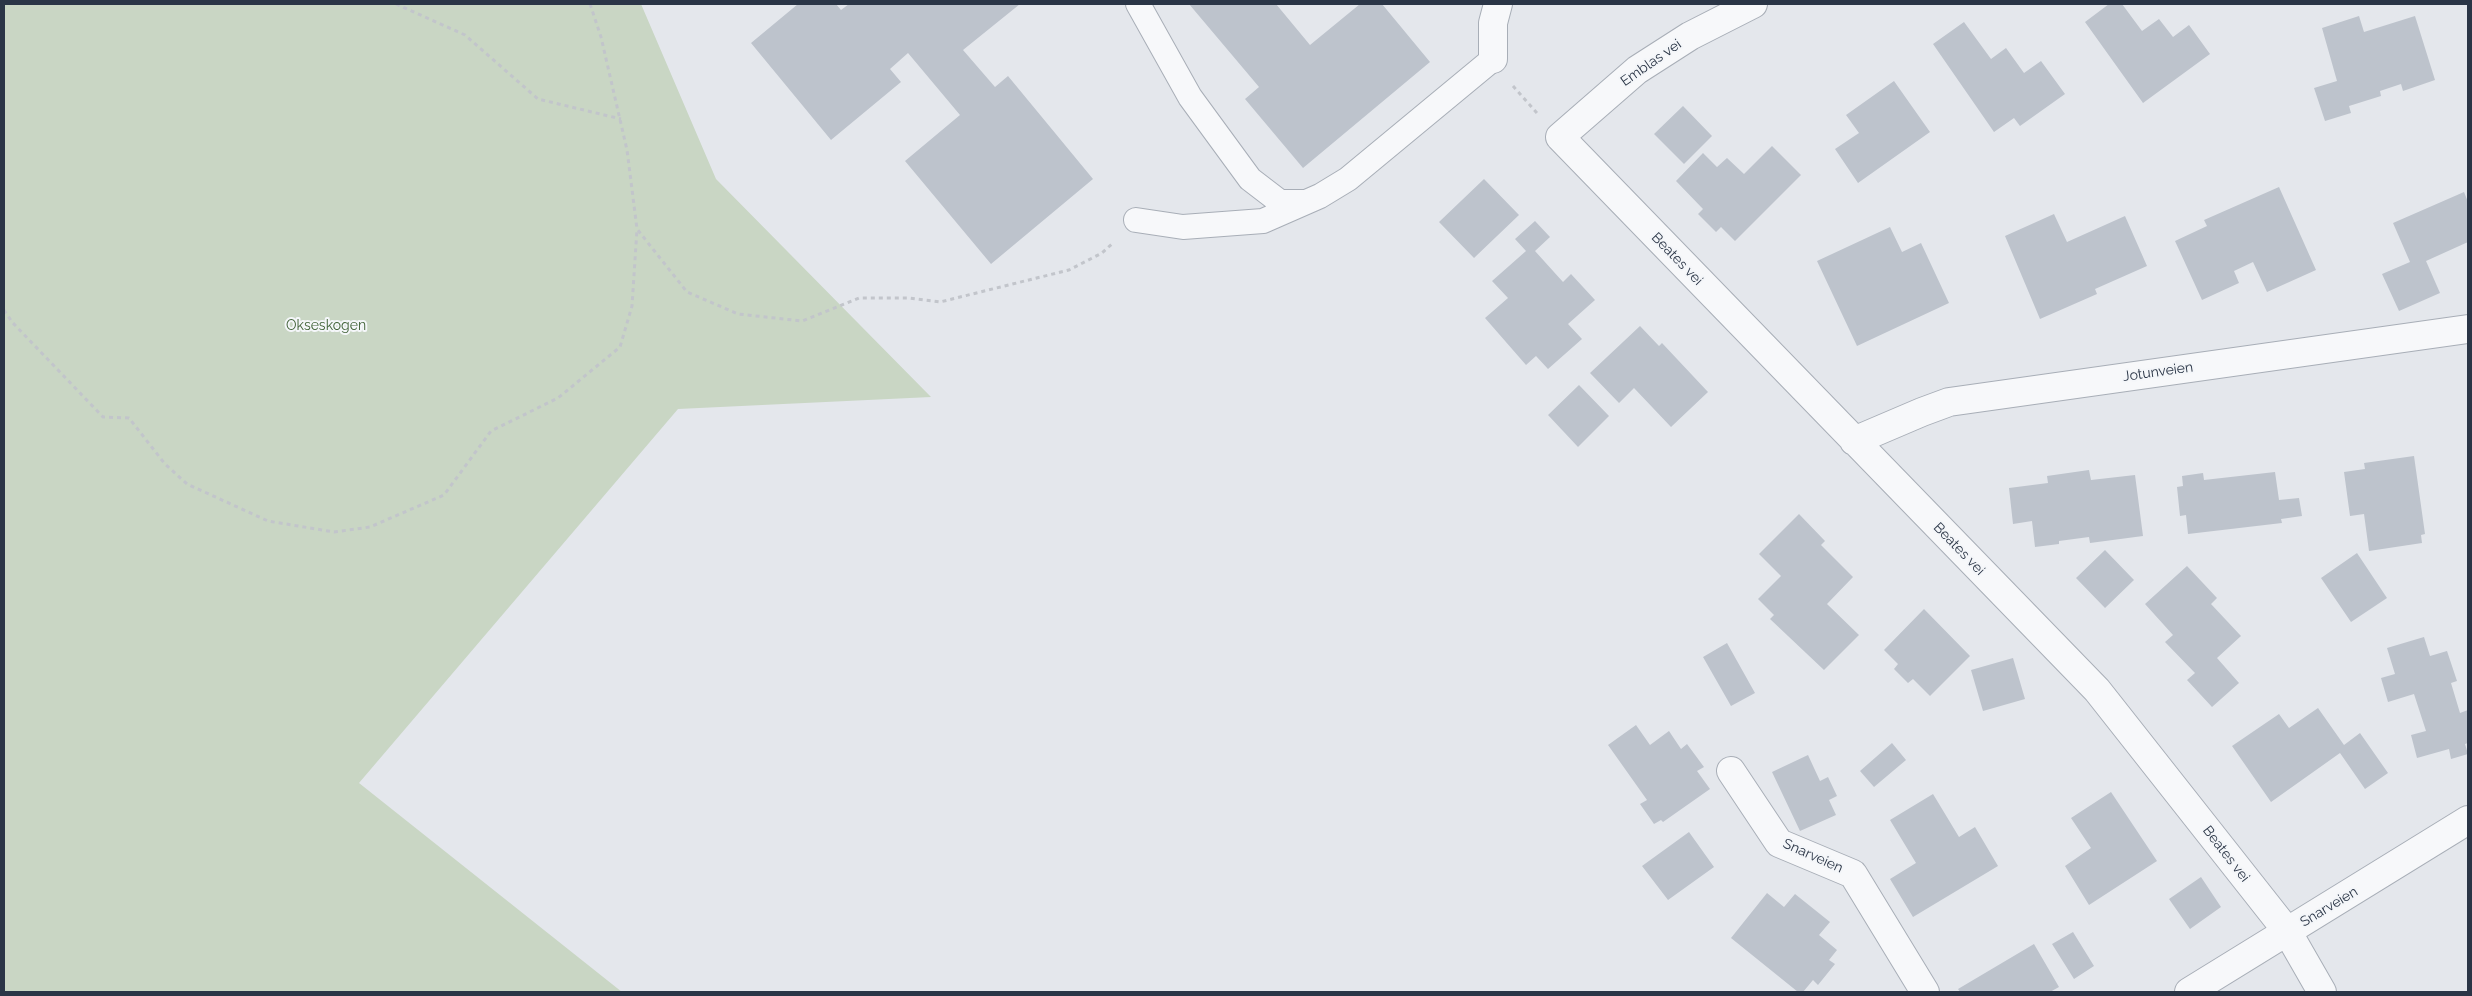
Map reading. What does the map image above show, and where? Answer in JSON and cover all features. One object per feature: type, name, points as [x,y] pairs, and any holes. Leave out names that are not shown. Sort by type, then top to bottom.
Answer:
[{"type":"street","name":"Emblas vei","points":[[1560,137],[1637,70],[1690,36],[1753,4]]},
{"type":"street","points":[[1493,59],[1493,23],[1497,5]]},
{"type":"street","name":"Beates vei","points":[[1560,137],[2097,690],[2287,931],[2322,992]]},
{"type":"street","name":"Jotunveien","points":[[1854,441],[1950,402],[2468,329]]},
{"type":"street","name":"Snarveien","points":[[1731,771],[1779,843],[1853,874],[1925,992]]},
{"type":"street","name":"Snarveien","points":[[2188,992],[2380,876],[2468,820]]},
{"type":"lane","points":[[1138,4],[1190,97],[1250,178],[1280,202],[1304,202]]},
{"type":"lane","points":[[1136,220],[1183,227],[1263,221],[1320,196],[1348,179],[1493,59]]},
{"type":"path","points":[[396,4],[464,35],[538,99],[621,119]]},
{"type":"path","points":[[4,310],[12,322],[103,417],[129,418],[165,464],[187,484],[268,522],[334,532],[370,527],[444,495],[491,430],[558,398],[620,347],[632,306],[637,229],[628,150],[601,37],[590,4]]},
{"type":"path","points":[[1493,59],[1560,137]]},
{"type":"path","points":[[637,229],[687,292],[738,314],[802,321],[859,298],[908,298],[940,302],[1069,270],[1102,253],[1136,220]]},
{"type":"green space","name":"Okseskogen","points":[[4,4],[641,4],[716,179],[931,397],[678,409],[359,783],[622,992],[4,992]]},
{"type":"building","points":[[798,4],[836,4],[841,10],[849,4],[1020,4],[963,50],[995,87],[1008,76],[1093,179],[991,264],[905,161],[960,115],[908,53],[890,69],[901,82],[831,140],[751,43]]},
{"type":"building","points":[[1189,4],[1276,4],[1310,45],[1360,4],[1382,4],[1430,62],[1303,168],[1245,99],[1259,87]]},
{"type":"building","points":[[2109,4],[2122,4],[2142,31],[2159,19],[2173,37],[2189,25],[2210,54],[2143,103],[2085,22]]},
{"type":"building","points":[[2359,16],[2364,32],[2415,16],[2435,80],[2403,91],[2401,84],[2380,91],[2381,96],[2349,106],[2351,113],[2325,121],[2314,88],[2337,81],[2322,28]]},
{"type":"building","points":[[1964,22],[1991,59],[2006,48],[2024,73],[2041,61],[2065,94],[2020,126],[2014,118],[1994,132],[1933,44]]},
{"type":"building","points":[[1894,81],[1930,132],[1858,183],[1835,149],[1859,133],[1846,115]]},
{"type":"building","points":[[1683,106],[1712,136],[1684,164],[1654,134]]},
{"type":"building","points":[[1772,146],[1801,175],[1735,241],[1721,227],[1716,232],[1698,214],[1703,209],[1676,181],[1703,153],[1717,167],[1727,158],[1744,174]]},
{"type":"building","points":[[1484,179],[1519,215],[1474,258],[1439,222]]},
{"type":"building","points":[[2279,187],[2316,270],[2267,292],[2253,262],[2234,271],[2239,283],[2202,300],[2175,241],[2207,226],[2204,220]]},
{"type":"building","points":[[2464,192],[2468,202],[2468,242],[2426,261],[2440,293],[2399,311],[2382,274],[2410,262],[2393,223]]},
{"type":"building","points":[[2054,214],[2067,242],[2125,216],[2147,266],[2095,289],[2097,294],[2040,319],[2005,236]]},
{"type":"building","points":[[1535,221],[1550,237],[1535,251],[1563,282],[1571,274],[1595,300],[1568,324],[1582,339],[1548,369],[1536,356],[1526,365],[1485,318],[1508,298],[1492,281],[1526,251],[1515,239]]},
{"type":"building","points":[[1890,227],[1902,252],[1921,243],[1949,303],[1857,346],[1817,261]]},
{"type":"building","points":[[1640,326],[1659,346],[1662,343],[1708,392],[1671,427],[1634,388],[1619,403],[1590,373]]},
{"type":"building","points":[[1579,385],[1609,416],[1578,447],[1548,415]]},
{"type":"building","points":[[2414,456],[2425,534],[2421,535],[2422,543],[2369,551],[2364,514],[2350,516],[2344,472],[2365,469],[2364,463]]},
{"type":"building","points":[[2089,470],[2091,480],[2135,475],[2143,536],[2090,543],[2089,537],[2059,541],[2059,544],[2035,547],[2032,521],[2013,524],[2009,488],[2048,483],[2047,476]]},
{"type":"building","points":[[2275,472],[2279,500],[2299,498],[2302,516],[2281,519],[2282,523],[2188,534],[2186,515],[2180,516],[2177,487],[2183,486],[2182,476],[2203,473],[2204,480]]},
{"type":"building","points":[[1799,514],[1825,541],[1821,545],[1853,577],[1827,604],[1859,635],[1824,670],[1770,619],[1774,615],[1758,599],[1781,576],[1759,554]]},
{"type":"building","points":[[2105,550],[2134,580],[2105,608],[2076,578]]},
{"type":"building","points":[[2357,553],[2387,598],[2351,622],[2321,578]]},
{"type":"building","points":[[2187,566],[2217,598],[2211,604],[2241,636],[2217,658],[2239,683],[2212,707],[2187,680],[2195,673],[2165,642],[2173,635],[2145,604]]},
{"type":"building","points":[[1924,609],[1970,656],[1930,696],[1913,679],[1908,683],[1894,669],[1898,664],[1884,650]]},
{"type":"building","points":[[2424,637],[2430,656],[2447,651],[2457,681],[2451,683],[2460,713],[2468,710],[2468,743],[2465,744],[2468,754],[2451,759],[2449,749],[2417,758],[2411,735],[2426,731],[2414,694],[2388,702],[2381,678],[2395,674],[2387,648]]},
{"type":"building","points":[[1727,643],[1755,693],[1731,706],[1703,657]]},
{"type":"building","points":[[2013,658],[2025,699],[1983,711],[1971,670]]},
{"type":"building","points":[[2318,708],[2344,745],[2360,733],[2388,773],[2365,789],[2340,753],[2271,802],[2232,746],[2279,714],[2289,728]]},
{"type":"building","points":[[1636,725],[1650,745],[1669,731],[1681,749],[1687,744],[1704,767],[1697,771],[1710,789],[1663,822],[1661,820],[1654,824],[1640,804],[1647,800],[1608,745]]},
{"type":"building","points":[[1892,743],[1906,760],[1874,787],[1860,771]]},
{"type":"building","points":[[1808,755],[1820,781],[1828,777],[1837,796],[1829,800],[1836,815],[1800,831],[1772,772]]},
{"type":"building","points":[[2111,792],[2157,861],[2089,905],[2065,866],[2091,848],[2071,818]]},
{"type":"building","points":[[1933,794],[1959,837],[1975,827],[1998,866],[1913,917],[1890,879],[1916,863],[1890,820]]},
{"type":"building","points":[[1689,832],[1714,867],[1668,900],[1642,866]]},
{"type":"building","points":[[2201,877],[2221,907],[2190,929],[2169,899]]},
{"type":"building","points":[[1767,893],[1784,907],[1795,894],[1830,922],[1819,935],[1837,950],[1829,960],[1835,964],[1818,985],[1813,980],[1803,992],[1798,992],[1731,938]]},
{"type":"building","points":[[2073,932],[2094,966],[2074,979],[2052,944]]},
{"type":"building","points":[[2034,944],[2059,987],[2050,992],[1960,992],[1958,989]]}]
